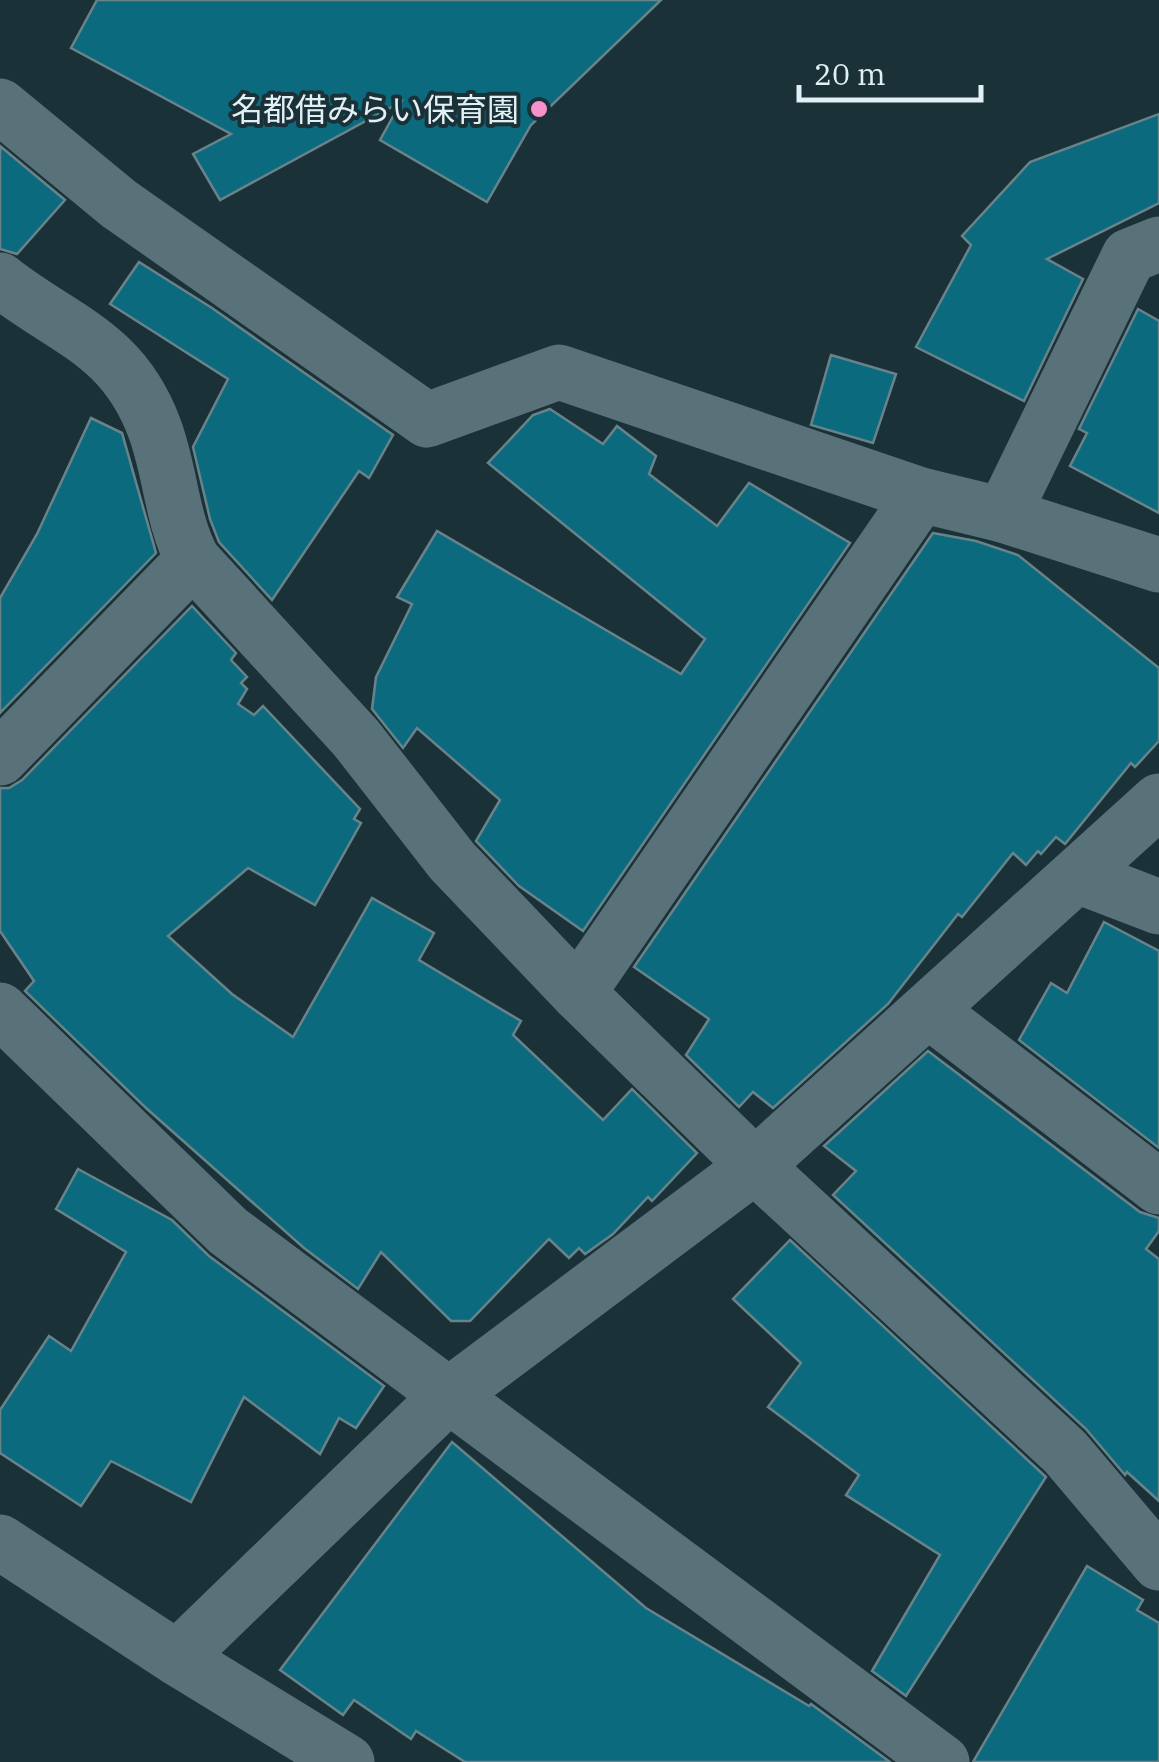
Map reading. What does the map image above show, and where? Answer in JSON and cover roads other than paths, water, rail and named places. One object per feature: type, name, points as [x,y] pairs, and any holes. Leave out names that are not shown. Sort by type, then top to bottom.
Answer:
[{"type":"street","points":[[0,106],[119,204],[427,420],[559,372],[922,496],[1003,515],[1159,565]]},
{"type":"street","points":[[1003,515],[1130,256],[1159,244]]},
{"type":"street","points":[[0,280],[91,339],[134,384],[154,428],[180,536],[194,560],[356,738],[452,861],[755,1166],[1065,1452],[1159,1562]]},
{"type":"street","points":[[578,992],[922,496]]},
{"type":"street","points":[[0,758],[194,560]]},
{"type":"street","points":[[177,1658],[448,1396],[755,1166],[1159,801]]},
{"type":"street","points":[[1078,876],[1159,907]]},
{"type":"street","points":[[0,1010],[228,1231],[942,1762]]},
{"type":"street","points":[[928,1010],[1159,1186]]},
{"type":"street","points":[[0,1542],[177,1658],[347,1762]]},
{"type":"place","name":"名都借みらい保育園","points":[[539,109]]}]
